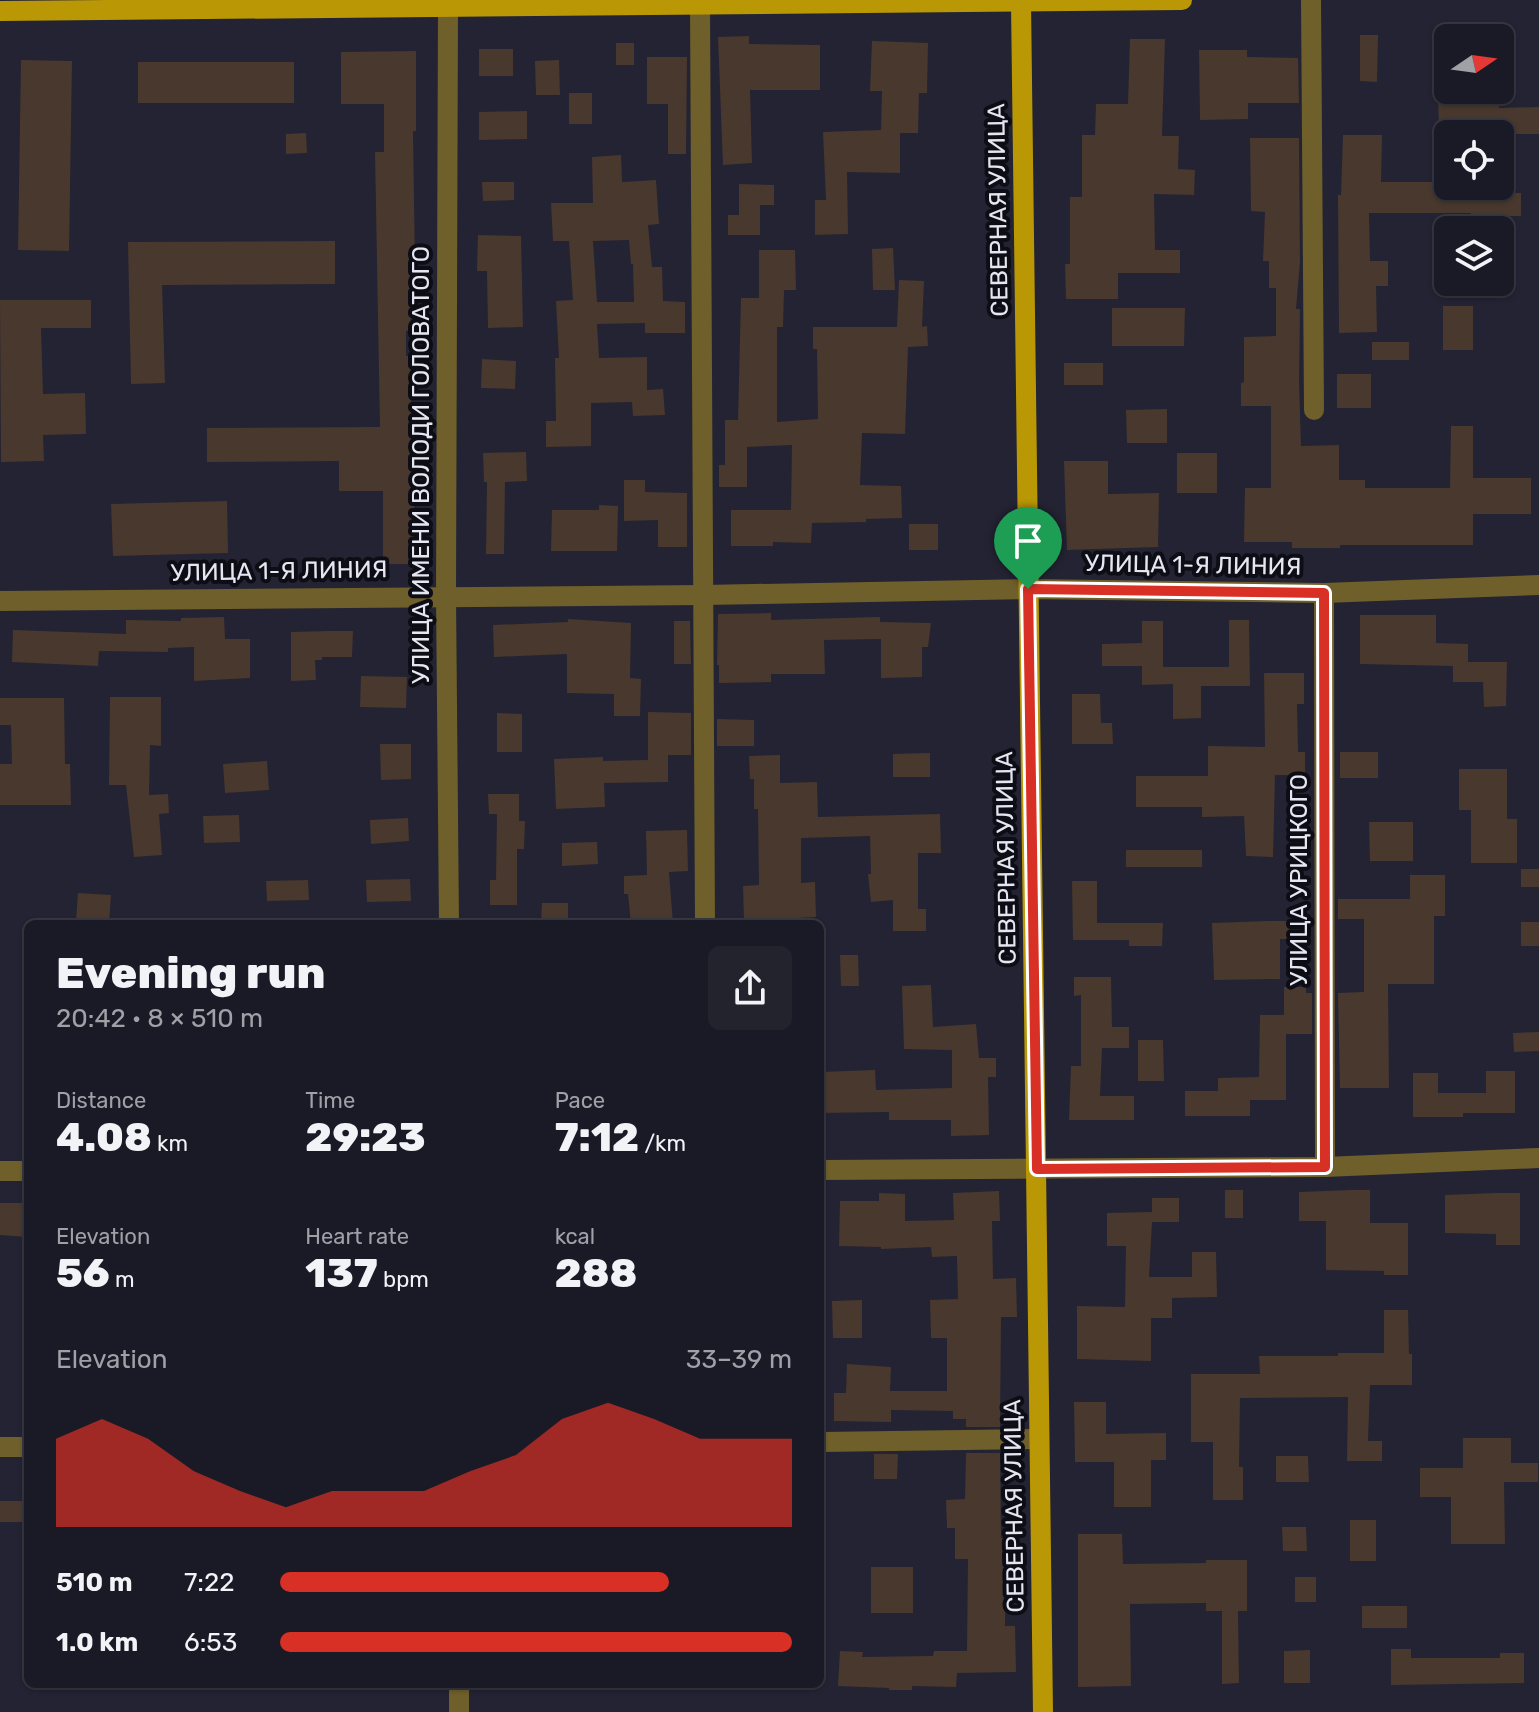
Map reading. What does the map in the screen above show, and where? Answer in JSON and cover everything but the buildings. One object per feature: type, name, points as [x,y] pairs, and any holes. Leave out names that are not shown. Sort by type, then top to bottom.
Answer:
[{"type":"main road","points":[[0,11],[1182,0]]},
{"type":"main road","name":"СЕВЕРНАЯ УЛИЦА","points":[[1021,3],[1043,1712]]},
{"type":"street","points":[[1311,0],[1314,410]]},
{"type":"street","points":[[700,5],[705,920]]},
{"type":"street","name":"УЛИЦА ИМЕНИ ВОЛОДИ ГОЛОВАТОГО","points":[[448,7],[446,595],[449,920]]},
{"type":"street","name":"УЛИЦА 1-Я ЛИНИЯ","points":[[0,601],[1028,589],[1324,593],[1539,585]]},
{"type":"street","name":"УЛИЦА УРИЦКОГО","points":[[1324,593],[1325,1167]]},
{"type":"street","points":[[824,1170],[1325,1167],[1539,1158]]},
{"type":"street","points":[[0,1171],[24,1171]]},
{"type":"street","points":[[824,1442],[1039,1439]]},
{"type":"street","points":[[0,1447],[24,1447]]},
{"type":"street","points":[[459,1688],[459,1712]]},
{"type":"route","points":[[1028,589],[1324,593],[1325,1167],[1037,1169],[1028,589]]}]
